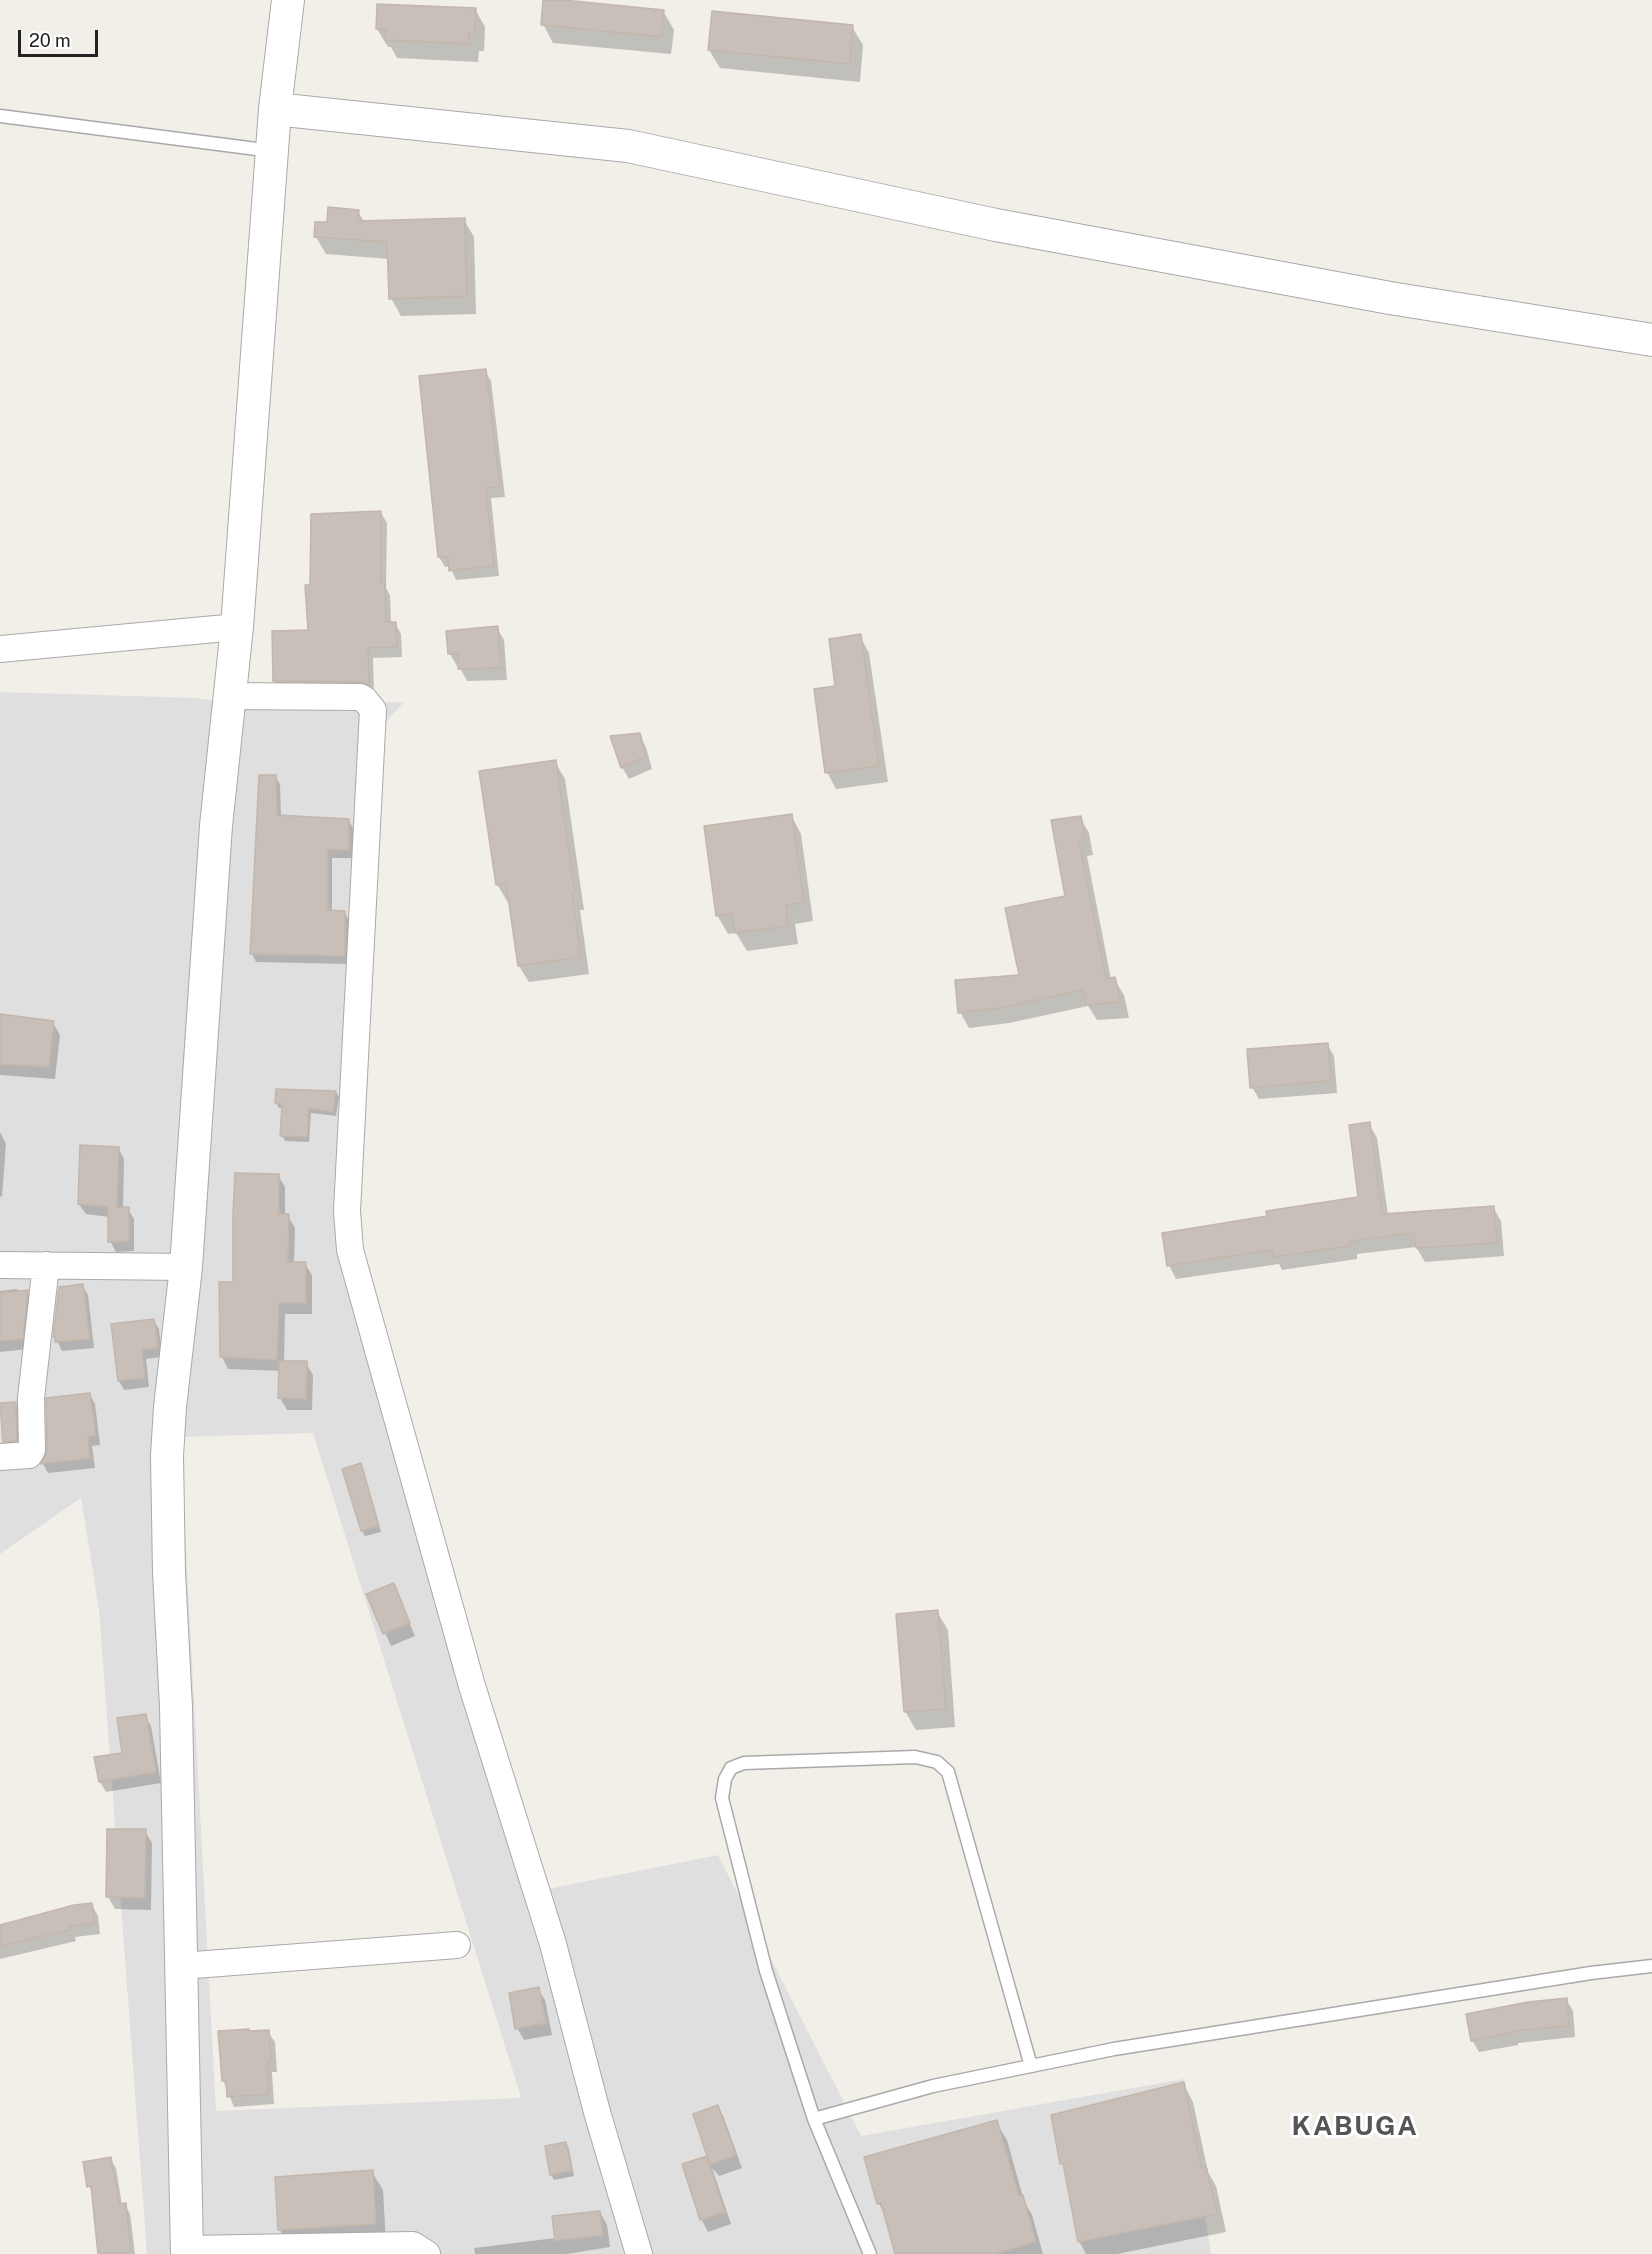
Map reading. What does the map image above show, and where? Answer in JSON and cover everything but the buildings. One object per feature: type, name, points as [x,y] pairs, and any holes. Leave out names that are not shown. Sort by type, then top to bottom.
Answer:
[{"type":"street","points":[[288,0],[275,109],[237,627],[209,917],[186,1266],[170,1407],[167,1456],[169,1572],[176,1707],[187,2252],[413,2245],[427,2254]]},
{"type":"street","points":[[275,109],[628,146],[1020,229],[1390,298],[1652,340]]},
{"type":"street","points":[[0,649],[237,627]]},
{"type":"street","points":[[230,696],[360,697],[365,700],[375,715],[347,1210],[350,1250],[472,1686],[553,1944],[597,2112],[639,2254]]},
{"type":"street","points":[[0,1265],[186,1266]]},
{"type":"street","points":[[0,1457],[29,1455],[32,1450],[31,1398],[46,1265]]},
{"type":"street","points":[[181,1966],[457,1945]]},
{"type":"lane","points":[[0,116],[273,152]]},
{"type":"lane","points":[[870,2254],[814,2119],[766,1971],[722,1798],[724,1779],[731,1768],[744,1763],[915,1756],[937,1762],[948,1772],[1031,2066]]},
{"type":"lane","points":[[814,2119],[933,2086],[1114,2049],[1652,1965]]},
{"type":"shaded area","points":[[0,692],[197,698],[240,705],[404,702],[378,730],[343,1241],[532,1892],[718,1855],[861,2136],[1184,2079],[1211,2254],[147,2254],[99,1610],[81,1498],[0,1554]],"holes":[[[313,1433],[521,2097],[216,2111],[180,1437]]]},
{"type":"district","name":"KABUGA","points":[[1355,2127]]}]
